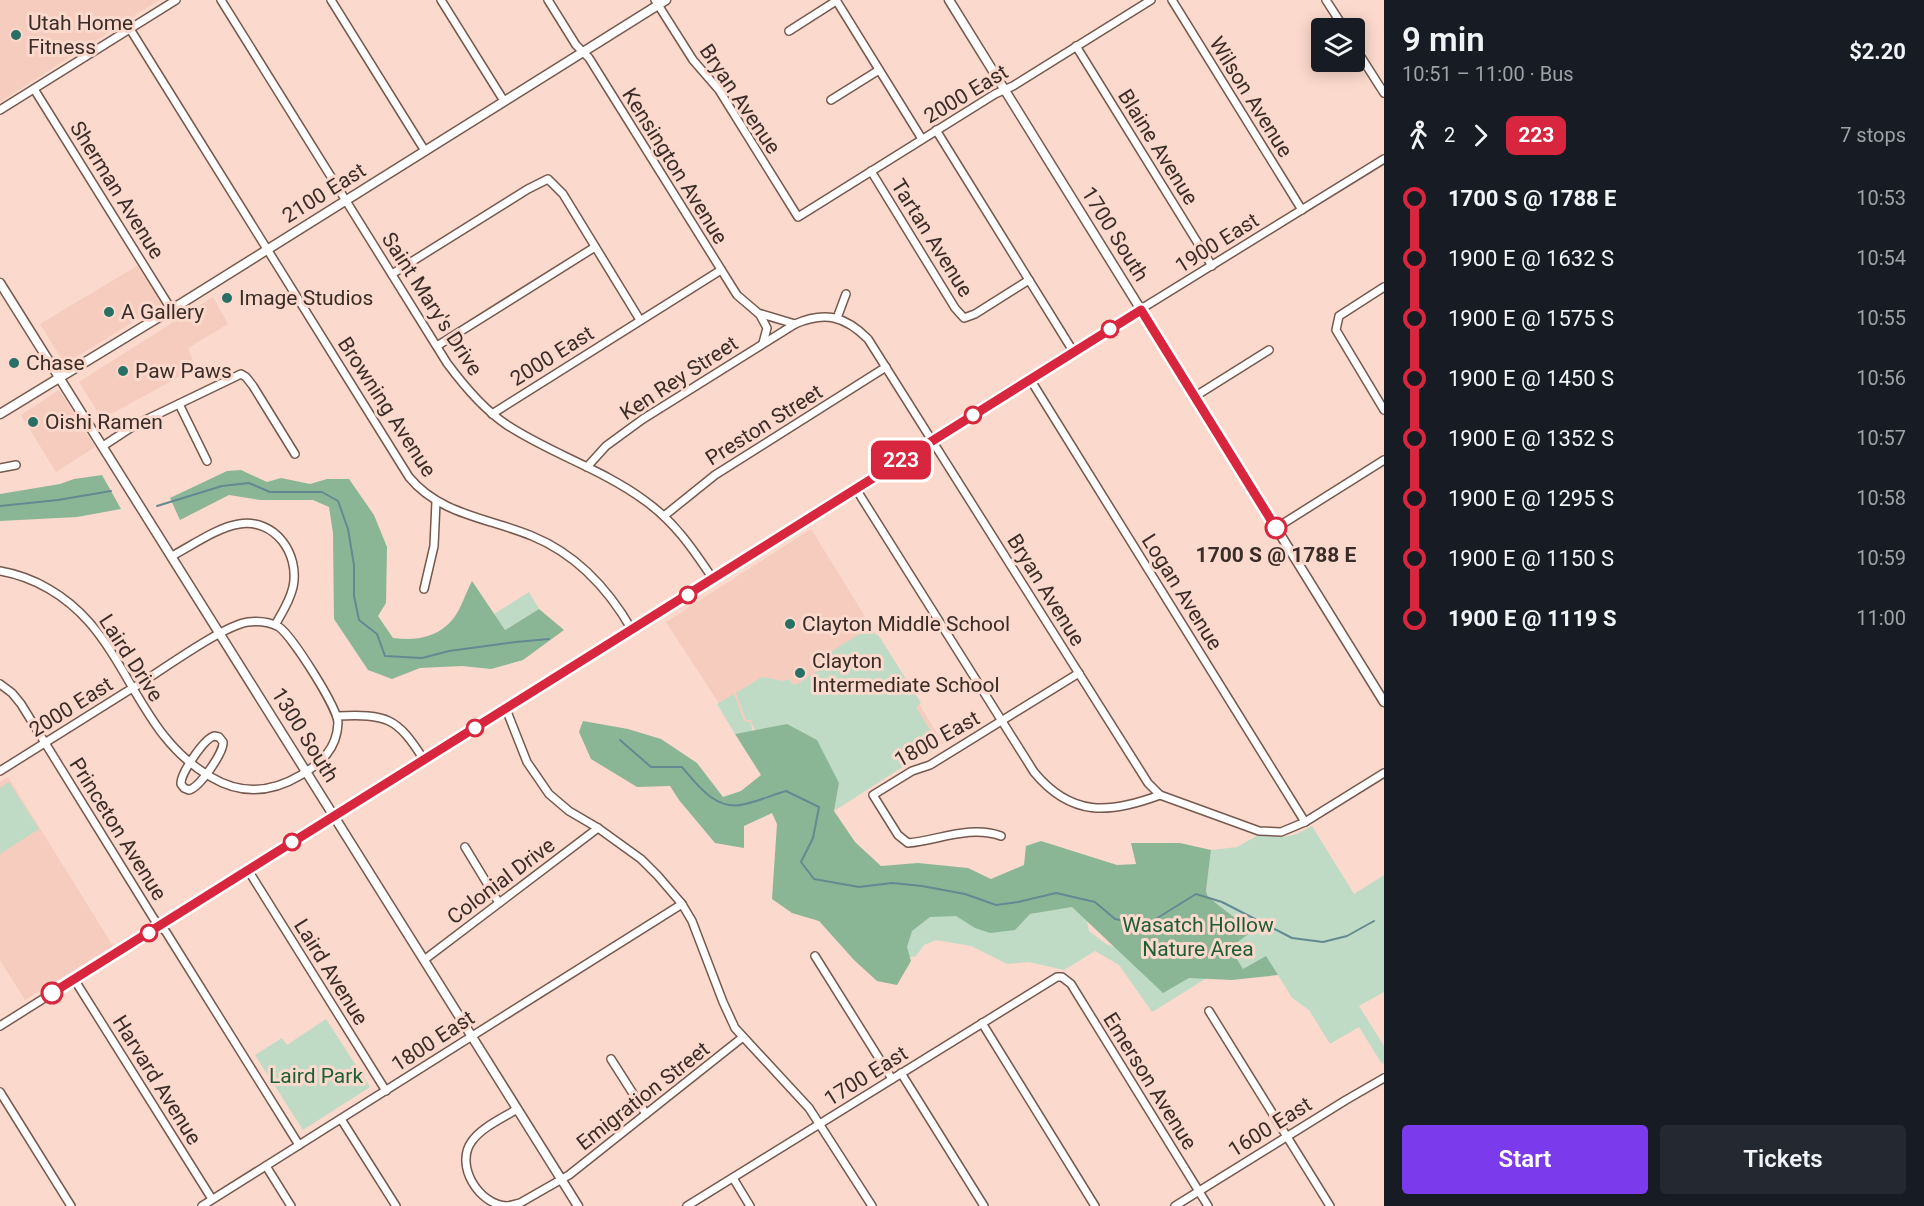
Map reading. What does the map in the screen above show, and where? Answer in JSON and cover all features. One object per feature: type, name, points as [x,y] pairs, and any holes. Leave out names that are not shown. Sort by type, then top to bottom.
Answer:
[{"type":"street","points":[[0,110],[176,0]]},
{"type":"street","name":"Saint Mary's Drive","points":[[221,0],[437,346],[468,390],[492,414],[519,433],[630,490],[664,516],[690,545],[713,579]]},
{"type":"street","points":[[331,0],[425,151]]},
{"type":"street","points":[[441,0],[504,101]]},
{"type":"street","name":"Kensington Avenue","points":[[548,0],[576,45],[589,58],[737,295],[758,313],[795,324]]},
{"type":"street","points":[[789,31],[836,0],[922,139]]},
{"type":"street","name":"1700 South","points":[[949,0],[1384,702]]},
{"type":"street","name":"2000 East","points":[[798,217],[936,130],[1004,89],[1013,86],[1151,0]]},
{"type":"street","name":"Wilson Avenue","points":[[1172,0],[1302,210]]},
{"type":"street","points":[[1326,0],[1338,18]]},
{"type":"street","name":"2100 East","points":[[0,414],[267,250],[660,2]]},
{"type":"street","name":"Bryan Avenue","points":[[660,2],[693,60],[719,90],[798,217]]},
{"type":"street","name":"Browning Avenue","points":[[130,29],[409,477],[436,502],[532,536],[563,553],[599,584],[632,630]]},
{"type":"street","name":"Blaine Avenue","points":[[1076,46],[1212,266]]},
{"type":"street","points":[[1365,63],[1384,93]]},
{"type":"street","points":[[831,100],[879,70]]},
{"type":"street","name":"Sherman Avenue","points":[[34,89],[171,309]]},
{"type":"street","points":[[936,130],[1073,351]]},
{"type":"street","name":"1900 East","points":[[0,1026],[1073,351],[1384,159]]},
{"type":"street","name":"Tartan Avenue","points":[[871,171],[955,308],[964,318],[975,314],[1029,280]]},
{"type":"street","points":[[392,274],[528,189],[548,179],[563,194],[640,320]]},
{"type":"street","points":[[437,346],[595,247]]},
{"type":"street","name":"2000 East","points":[[492,414],[720,270]]},
{"type":"street","name":"1300 South","points":[[0,283],[578,1206]]},
{"type":"street","points":[[1384,286],[1339,316],[1336,330],[1384,410]]},
{"type":"street","points":[[795,324],[815,318],[837,318],[846,294]]},
{"type":"street","points":[[758,313],[767,328],[763,344]]},
{"type":"street","name":"Bryan Avenue","points":[[837,318],[853,326],[868,339],[1148,783],[1160,795]]},
{"type":"street","name":"Ken Rey Street","points":[[587,467],[598,453],[624,432],[795,324]]},
{"type":"street","points":[[1194,397],[1269,350]]},
{"type":"street","name":"Preston Street","points":[[664,516],[714,475],[886,367]]},
{"type":"street","points":[[103,446],[135,425],[233,377],[243,375],[253,386],[296,454]]},
{"type":"street","name":"Logan Avenue","points":[[1030,379],[1305,822]]},
{"type":"street","points":[[179,404],[207,461]]},
{"type":"street","points":[[1276,528],[1384,460]]},
{"type":"street","points":[[0,468],[16,465]]},
{"type":"street","points":[[856,489],[1034,772],[1047,788],[1061,798],[1087,808],[1100,808],[1124,805],[1160,795],[1259,831],[1281,832],[1305,822],[1384,773]]},
{"type":"street","points":[[424,589],[434,546],[436,502]]},
{"type":"street","points":[[172,556],[234,525],[258,524],[273,531],[288,549],[293,563],[294,578],[291,596],[275,625],[292,641],[337,716],[373,715],[388,720],[408,734],[424,760]]},
{"type":"street","name":"Laird Drive","points":[[0,571],[36,582],[69,603],[95,630],[175,751],[206,774],[233,788],[261,790],[283,785],[307,772],[323,760],[331,749],[336,735],[337,716]]},
{"type":"street","name":"2000 East","points":[[0,771],[220,634],[243,623],[256,621],[275,625]]},
{"type":"street","name":"1800 East","points":[[1001,836],[976,831],[908,843],[897,835],[873,795],[912,771],[930,765],[1079,672]]},
{"type":"street","name":"Princeton Avenue","points":[[0,684],[18,699],[154,920],[299,1145]]},
{"type":"street","points":[[506,709],[527,762],[549,794],[569,811],[598,828],[641,860],[682,904],[696,932],[730,1018],[743,1037],[797,1093],[820,1123],[872,1206]]},
{"type":"street","points":[[219,737],[223,741],[224,747],[206,774],[195,789],[189,790],[181,784],[181,779],[191,764],[209,738],[219,737]]},
{"type":"street","name":"Colonial Drive","points":[[424,960],[598,828]]},
{"type":"street","points":[[465,847],[500,903]]},
{"type":"street","name":"Laird Avenue","points":[[249,870],[386,1091]]},
{"type":"street","name":"1800 East","points":[[202,1206],[682,904]]},
{"type":"street","points":[[815,956],[892,1079]]},
{"type":"street","name":"1700 East","points":[[687,1206],[1053,978],[1062,977]]},
{"type":"street","name":"Emerson Avenue","points":[[1062,977],[1071,984],[1208,1206]]},
{"type":"street","name":"Harvard Avenue","points":[[74,979],[212,1199]]},
{"type":"street","points":[[1209,1011],[1330,1206]]},
{"type":"street","points":[[982,1023],[1095,1206]]},
{"type":"street","name":"Emigration Street","points":[[561,1179],[576,1170],[743,1037]]},
{"type":"street","points":[[611,1059],[646,1114]]},
{"type":"street","points":[[902,1073],[984,1206]]},
{"type":"street","name":"1600 East","points":[[1175,1206],[1287,1137],[1383,1082]]},
{"type":"street","points":[[0,1092],[71,1206]]},
{"type":"street","points":[[518,1109],[474,1138],[466,1157],[469,1175],[481,1194],[492,1203],[508,1206],[526,1200],[561,1179]]},
{"type":"street","points":[[341,1119],[396,1206]]},
{"type":"street","points":[[266,1166],[291,1206]]},
{"type":"street","points":[[733,1178],[750,1206]]},
{"type":"shaded area","points":[[0,0],[159,0],[0,102]]},
{"type":"shaded area","points":[[137,266],[162,304],[65,364],[40,324]]},
{"type":"shaded area","points":[[213,297],[228,324],[188,348],[195,368],[102,419],[79,382]]},
{"type":"shaded area","points":[[59,390],[95,447],[56,472],[21,415]]},
{"type":"shaded area","name":"Clayton Intermediate School","points":[[811,529],[943,743],[864,789],[839,783],[787,724],[735,728],[666,622]]},
{"type":"shaded area","points":[[8,777],[113,946],[25,1000],[0,960],[0,782]]},
{"type":"green space","points":[[241,470],[267,482],[281,478],[310,484],[327,479],[349,479],[374,515],[387,547],[386,603],[378,616],[393,638],[426,637],[447,625],[456,615],[472,581],[505,630],[539,609],[564,630],[523,660],[491,669],[462,666],[420,668],[392,679],[368,670],[334,619],[333,533],[329,507],[313,500],[260,500],[229,495],[180,520],[170,498],[227,471]]},
{"type":"green space","points":[[102,475],[121,509],[77,517],[0,521],[0,494]]},
{"type":"green space","points":[[529,592],[539,609],[505,630],[494,614]]},
{"type":"green space","points":[[864,631],[866,634],[871,631],[879,636],[921,703],[916,707],[941,748],[915,759],[834,811],[839,783],[787,724],[755,731],[751,720],[746,720],[736,693],[762,677],[783,681],[789,679],[793,685],[797,684],[826,666],[821,658]]},
{"type":"green space","points":[[734,694],[744,721],[750,722],[753,731],[735,734],[717,704]]},
{"type":"green space","name":"Wasatch Hollow Nature Area","points":[[583,721],[628,729],[661,739],[697,763],[723,797],[741,791],[761,775],[735,734],[787,724],[817,740],[839,783],[834,811],[855,842],[881,866],[918,863],[968,868],[991,879],[1024,865],[1026,846],[1041,841],[1117,865],[1136,864],[1131,843],[1180,843],[1211,850],[1206,891],[1208,897],[1252,931],[1230,948],[1243,969],[1266,956],[1278,975],[1232,980],[1189,978],[1163,993],[1072,907],[1030,914],[1015,930],[990,933],[975,928],[956,916],[930,917],[912,931],[907,947],[911,961],[897,985],[877,981],[854,960],[819,921],[792,913],[772,899],[777,824],[772,813],[744,826],[744,848],[715,843],[670,786],[637,787],[591,759],[579,732]]},
{"type":"green space","points":[[9,782],[39,829],[0,854],[0,788]]},
{"type":"green space","name":"Wasatch Hollow Nature Area","points":[[1312,826],[1354,894],[1384,875],[1384,992],[1359,1006],[1384,1046],[1384,1063],[1382,1064],[1359,1027],[1330,1044],[1309,1010],[1292,998],[1278,975],[1210,976],[1152,1012],[1119,965],[1095,951],[1064,970],[1029,962],[1007,964],[971,946],[936,940],[924,945],[916,956],[907,958],[873,896],[1030,914],[1072,906],[1086,917],[1089,931],[1106,944],[1115,947],[1251,930],[1208,897],[1206,891],[1211,850],[1237,847],[1260,834],[1274,837],[1287,836]]},
{"type":"green space","name":"Laird Park","points":[[326,1019],[370,1087],[303,1130],[255,1055],[282,1038],[287,1045]]},
{"type":"waterway","points":[[157,506],[222,486],[249,483],[270,492],[322,492],[338,501],[348,529],[354,565],[354,596],[359,620],[377,634],[385,656],[422,658],[449,651],[549,639]]},
{"type":"waterway","points":[[0,506],[58,500],[111,491]]},
{"type":"waterway","points":[[620,740],[651,767],[682,767],[709,796],[717,801],[735,805],[745,804],[786,791],[819,807],[813,838],[801,862],[814,879],[859,887],[892,883],[922,886],[965,894],[996,905],[1056,893],[1095,902],[1115,919],[1146,925],[1196,894],[1222,902],[1292,938],[1323,942],[1347,936],[1374,921]]},
{"type":"bus line","name":"223","points":[[52,993],[1141,310],[1276,528]]},
{"type":"place","name":"Utah Home Fitness","points":[[16,35]]},
{"type":"place","name":"Image Studios","points":[[227,298]]},
{"type":"place","name":"A Gallery","points":[[109,312]]},
{"type":"place","name":"Chase","points":[[14,363]]},
{"type":"place","name":"Paw Paws","points":[[123,371]]},
{"type":"place","name":"Oishi Ramen","points":[[33,422]]},
{"type":"place","name":"1700 S @ 1788 E","points":[[1276,528]]},
{"type":"place","name":"Clayton Middle School","points":[[790,624]]},
{"type":"place","name":"Clayton Intermediate School","points":[[800,673]]}]
